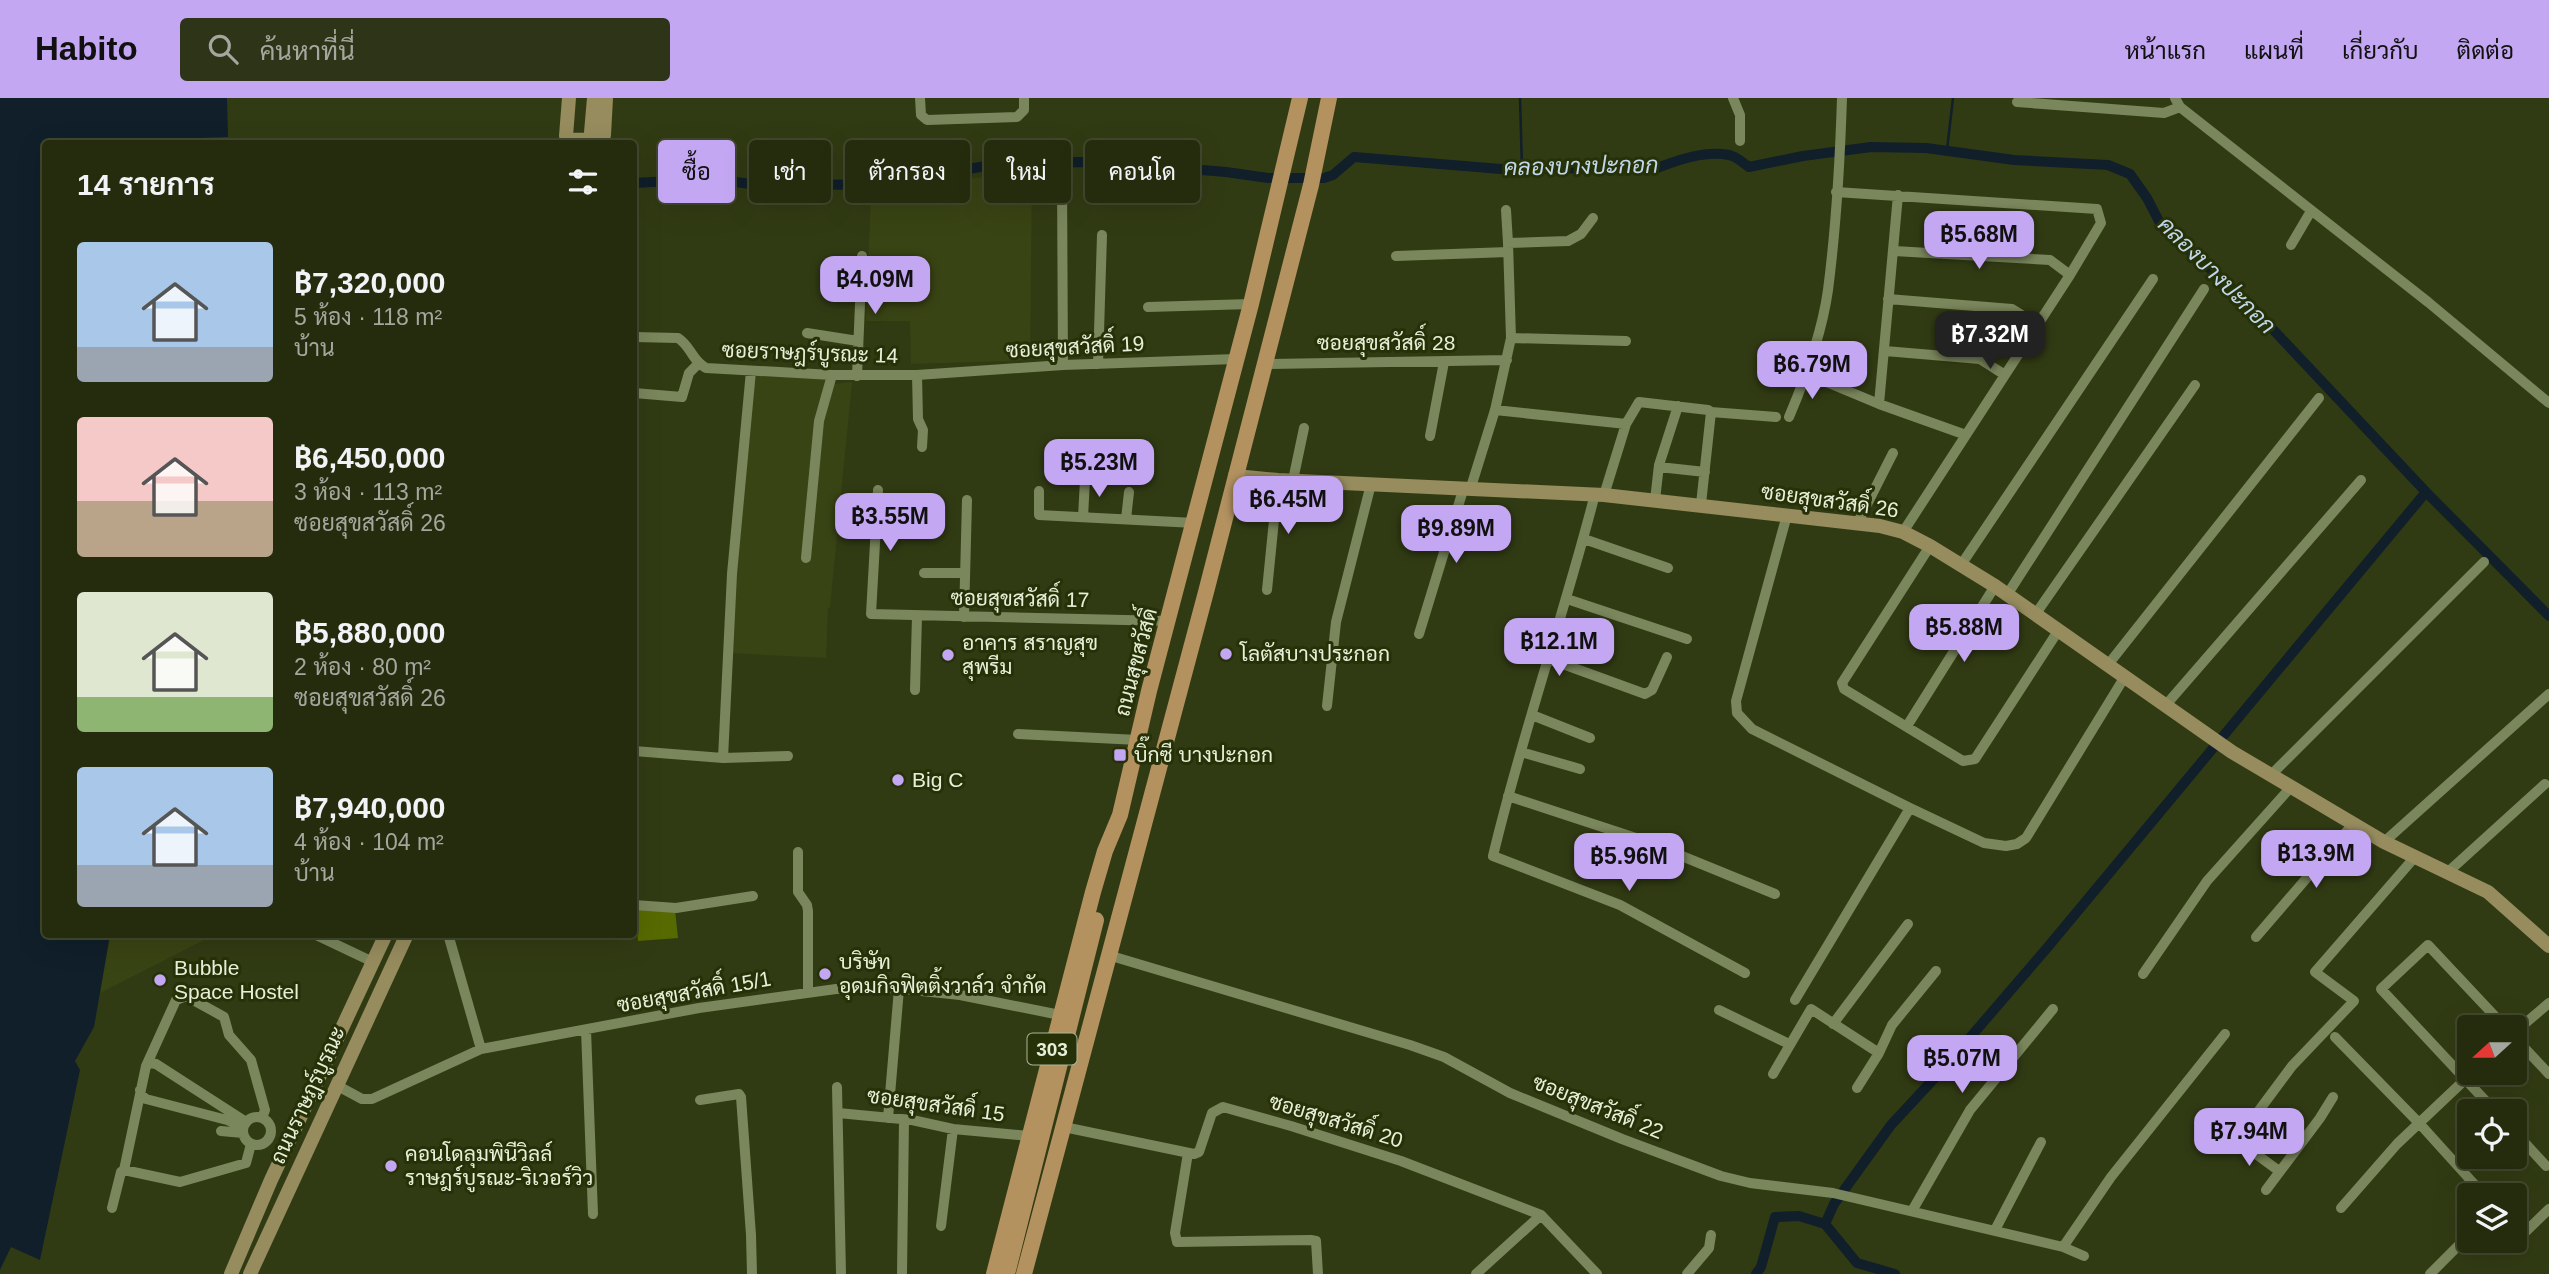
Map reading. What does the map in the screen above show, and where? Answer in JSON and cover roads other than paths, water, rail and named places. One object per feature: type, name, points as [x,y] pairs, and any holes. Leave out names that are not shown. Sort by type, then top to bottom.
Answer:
[{"type":"main road","name":"ถนนสุขสวัสดิ์","points":[[994,1274],[1105,850],[1117,825],[1251,304],[1300,98]]},
{"type":"main road","name":"303","points":[[1024,1274],[1236,476],[1311,185],[1329,98]]},
{"type":"main road","name":"303","points":[[1007,1274],[1088,956],[1117,825]]},
{"type":"street","points":[[569,98],[566,136],[569,139],[601,139],[604,135],[606,98]]},
{"type":"street","points":[[574,140],[578,98]]},
{"type":"street","points":[[590,140],[594,98]]},
{"type":"street","points":[[920,98],[921,115],[928,120],[1017,117],[1024,110],[1024,98]]},
{"type":"street","points":[[1733,98],[1740,115],[1740,141]]},
{"type":"street","points":[[1789,417],[1807,374],[1827,292],[1840,162],[1842,98]]},
{"type":"street","points":[[2017,102],[2164,113],[2177,103],[2476,340],[2549,403]]},
{"type":"street","points":[[1836,192],[2097,209],[2101,223],[1903,532]]},
{"type":"street","points":[[1879,404],[1898,195]]},
{"type":"street","points":[[1062,203],[1063,365]]},
{"type":"street","points":[[1419,634],[1495,410],[1507,360],[1511,338],[1506,210]]},
{"type":"street","points":[[2291,245],[2311,211]]},
{"type":"street","points":[[1396,256],[1568,241],[1581,234],[1593,218]]},
{"type":"street","points":[[1098,364],[1102,235]]},
{"type":"street","points":[[1894,251],[2050,260],[2070,275]]},
{"type":"street","points":[[857,376],[862,256]]},
{"type":"street","points":[[1961,565],[2153,279]]},
{"type":"street","points":[[1907,726],[2204,289]]},
{"type":"street","points":[[1888,299],[2012,309],[2038,325]]},
{"type":"street","points":[[1148,307],[1251,304]]},
{"type":"street","points":[[807,333],[858,341]]},
{"type":"street","name":"ซอยราษฎร์บูรณะ 14","points":[[637,337],[678,338],[684,342],[698,364],[706,368],[857,376],[917,375]]},
{"type":"street","points":[[1511,338],[1626,341]]},
{"type":"street","points":[[1885,351],[1980,359],[2005,375]]},
{"type":"street","name":"ซอยสุขสวัสดิ์ 19","points":[[917,375],[1063,365],[1236,359]]},
{"type":"street","name":"ซอยสุขสวัสดิ์ 28","points":[[1265,363],[1507,360]]},
{"type":"street","points":[[1430,436],[1444,362]]},
{"type":"street","points":[[637,393],[682,397],[689,373],[698,364]]},
{"type":"street","points":[[723,758],[732,574],[751,371]]},
{"type":"street","points":[[1807,374],[1879,404],[1966,435]]},
{"type":"street","points":[[806,558],[819,421],[832,375]]},
{"type":"street","points":[[917,375],[918,419],[923,430],[922,447]]},
{"type":"street","points":[[2035,615],[2195,385]]},
{"type":"street","points":[[2106,666],[2319,398]]},
{"type":"street","points":[[1745,973],[1620,905],[1493,856],[1508,796],[1584,539],[1626,424],[1639,402],[1711,412],[1776,417]]},
{"type":"street","points":[[1655,500],[1659,467],[1678,406]]},
{"type":"street","points":[[1495,410],[1626,424]]},
{"type":"street","points":[[1701,505],[1711,412]]},
{"type":"street","points":[[1267,590],[1285,480],[1304,428]]},
{"type":"street","points":[[1857,524],[1893,453]]},
{"type":"street","points":[[1659,467],[1705,472]]},
{"type":"street","name":"ซอยสุขสวัสดิ์ 26","points":[[1236,476],[1600,494],[1787,515],[1903,532],[1930,545],[2001,591],[2106,666],[2271,775],[2384,842],[2488,892],[2549,946]]},
{"type":"street","points":[[1083,517],[1085,480]]},
{"type":"street","points":[[2165,706],[2361,480]]},
{"type":"street","points":[[1327,706],[1336,622],[1371,484]]},
{"type":"street","name":"ซอยสุขสวัสดิ์ 17","points":[[878,490],[872,614],[1168,621]]},
{"type":"street","points":[[1039,491],[1039,515],[1195,523]]},
{"type":"street","points":[[1126,519],[1129,492]]},
{"type":"street","points":[[964,617],[967,500]]},
{"type":"street","points":[[1787,515],[1737,701],[1737,713],[1752,729],[1910,808],[1984,843],[2006,846],[2017,844],[2026,838],[2124,678]]},
{"type":"street","points":[[1584,539],[1668,568]]},
{"type":"street","points":[[1930,545],[1842,683],[1844,689],[1963,761],[1971,761],[1975,759],[2058,631]]},
{"type":"street","points":[[2271,775],[2484,562]]},
{"type":"street","points":[[924,573],[965,573]]},
{"type":"street","points":[[1567,599],[1687,639]]},
{"type":"street","points":[[915,690],[912,640],[917,616]]},
{"type":"street","points":[[1549,659],[1647,694],[1652,690],[1667,657]]},
{"type":"street","points":[[2384,842],[2549,694]]},
{"type":"street","points":[[1532,715],[1590,738]]},
{"type":"street","points":[[1018,734],[1138,740]]},
{"type":"street","points":[[637,751],[723,758],[788,756]]},
{"type":"street","points":[[1521,752],[1580,768]]},
{"type":"street","points":[[2448,872],[2545,784]]},
{"type":"street","points":[[2143,974],[2207,881],[2291,787]]},
{"type":"street","points":[[1508,796],[1645,841],[1776,894]]},
{"type":"street","points":[[1795,1000],[1910,808]]},
{"type":"street","points":[[2256,937],[2353,824]]},
{"type":"street","points":[[798,852],[798,892],[808,911],[808,992]]},
{"type":"street","points":[[2279,1171],[2237,1140],[2292,1066],[2354,1002],[2315,972],[2414,858]]},
{"type":"street","points":[[637,905],[676,908],[753,896]]},
{"type":"street","points":[[1833,1024],[1908,924]]},
{"type":"street","points":[[322,938],[373,962]]},
{"type":"street","name":"ถนนราษฎร์บูรณะ","points":[[230,1274],[384,938]]},
{"type":"street","name":"ถนนราษฎร์บูรณะ","points":[[250,1274],[405,938]]},
{"type":"street","points":[[449,938],[481,1049]]},
{"type":"street","points":[[2457,1064],[2381,989],[2428,945],[2494,1015]]},
{"type":"street","name":"ซอยสุขสวัสดิ์ 22","points":[[1108,955],[1444,1057],[1510,1093],[1721,1176],[1750,1183],[1809,1188],[1995,1230],[2063,1247],[2084,1256]]},
{"type":"street","points":[[1857,1088],[1879,1053],[1892,1025],[1936,971]]},
{"type":"street","name":"ซอยสุขสวัสดิ์ 15/1","points":[[336,1085],[362,1099],[372,1099],[481,1049],[699,1008],[836,989],[899,989],[960,995],[1060,1015]]},
{"type":"street","points":[[888,1118],[899,989]]},
{"type":"street","points":[[112,1208],[121,1172],[124,1170],[146,1066],[176,1000],[187,996],[224,1017],[229,1035],[251,1060],[265,1110],[262,1118],[221,1131]]},
{"type":"street","points":[[2527,1022],[2549,1003]]},
{"type":"street","points":[[1773,1074],[1811,1009],[1879,1053]]},
{"type":"street","points":[[1912,1211],[1969,1110],[2053,1009]]},
{"type":"street","points":[[1719,1010],[1789,1044]]},
{"type":"street","points":[[586,1030],[593,1214]]},
{"type":"street","points":[[2063,1247],[2111,1177],[2225,1034]]},
{"type":"street","points":[[2335,1037],[2473,1183]]},
{"type":"street","points":[[2527,1051],[2549,1074]]},
{"type":"street","points":[[146,1066],[150,1063],[156,1064],[245,1125]]},
{"type":"street","points":[[2341,1208],[2397,1144],[2459,1085]]},
{"type":"street","points":[[837,1087],[841,1274]]},
{"type":"street","points":[[140,1090],[146,1099],[245,1125]]},
{"type":"street","points":[[700,1100],[739,1094],[741,1097],[752,1274]]},
{"type":"street","points":[[2266,1190],[2333,1097]]},
{"type":"street","points":[[229,1103],[245,1125],[245,1139],[251,1144],[261,1145],[270,1136],[270,1127],[262,1118]]},
{"type":"street","name":"ซอยสุขสวัสดิ์ 20","points":[[1188,1153],[1199,1152],[1213,1112],[1223,1107],[1291,1126],[1401,1161],[1541,1215],[1597,1274]]},
{"type":"street","name":"ซอยสุขสวัสดิ์ 15","points":[[838,1113],[904,1120],[953,1129],[1029,1136]]},
{"type":"street","points":[[902,1274],[904,1120]]},
{"type":"street","points":[[1063,1126],[1188,1153],[1175,1233],[1177,1242],[1316,1241],[1318,1274]]},
{"type":"street","points":[[941,1226],[953,1129]]},
{"type":"street","points":[[1995,1230],[2041,1142]]},
{"type":"street","points":[[124,1170],[174,1182],[189,1181],[246,1163],[251,1144]]},
{"type":"street","points":[[2527,1145],[2546,1166]]},
{"type":"street","points":[[2527,1230],[2549,1209]]},
{"type":"street","points":[[1476,1274],[1541,1215]]},
{"type":"street","points":[[251,1226],[267,1233]]},
{"type":"street","points":[[1688,1274],[1709,1248],[1711,1235]]},
{"type":"street","points":[[2430,1274],[2457,1247]]},
{"type":"water","points":[[0,98],[227,98],[228,137],[197,140],[42,140],[42,938],[109,938],[94,1027],[75,1061],[80,1070],[40,1260],[11,1247],[0,1270]]},
{"type":"waterway","points":[[1520,98],[1522,169]]},
{"type":"waterway","points":[[1947,150],[1953,98]]},
{"type":"waterway","name":"คลองบางปะกอก","points":[[637,183],[712,179],[751,184],[880,185],[991,165],[1079,162],[1226,172],[1268,178],[1324,178],[1333,175],[1354,157],[1501,169],[1657,168],[1692,157],[1720,154],[1734,157],[1749,167],[1803,156],[1871,147],[1926,148],[2014,160],[2108,165],[2130,174],[2161,225],[2248,303],[2426,492],[2549,616]]},
{"type":"waterway","points":[[1825,1224],[1834,1204],[1891,1125],[2047,948],[2426,492]]},
{"type":"waterway","points":[[1756,1274],[1761,1267],[1775,1217],[1799,1216],[1825,1224],[1857,1263],[1895,1274]]},
{"type":"place","name":"โลตัสบางประกอก","points":[[1226,654]]},
{"type":"place","name":"อาคาร สราญสุข สุพรีม","points":[[948,655]]},
{"type":"place","name":"บิ๊กซี บางปะกอก","points":[[1120,755]]},
{"type":"place","name":"Big C","points":[[898,780]]},
{"type":"place","name":"บริษัท อุดมกิจฟิตติ้งวาล์ว จำกัด","points":[[825,974]]},
{"type":"place","name":"Bubble Space Hostel","points":[[160,980]]},
{"type":"place","name":"คอนโดลุมพินีวิลล์ ราษฎร์บูรณะ-ริเวอร์วิว","points":[[391,1166]]}]
